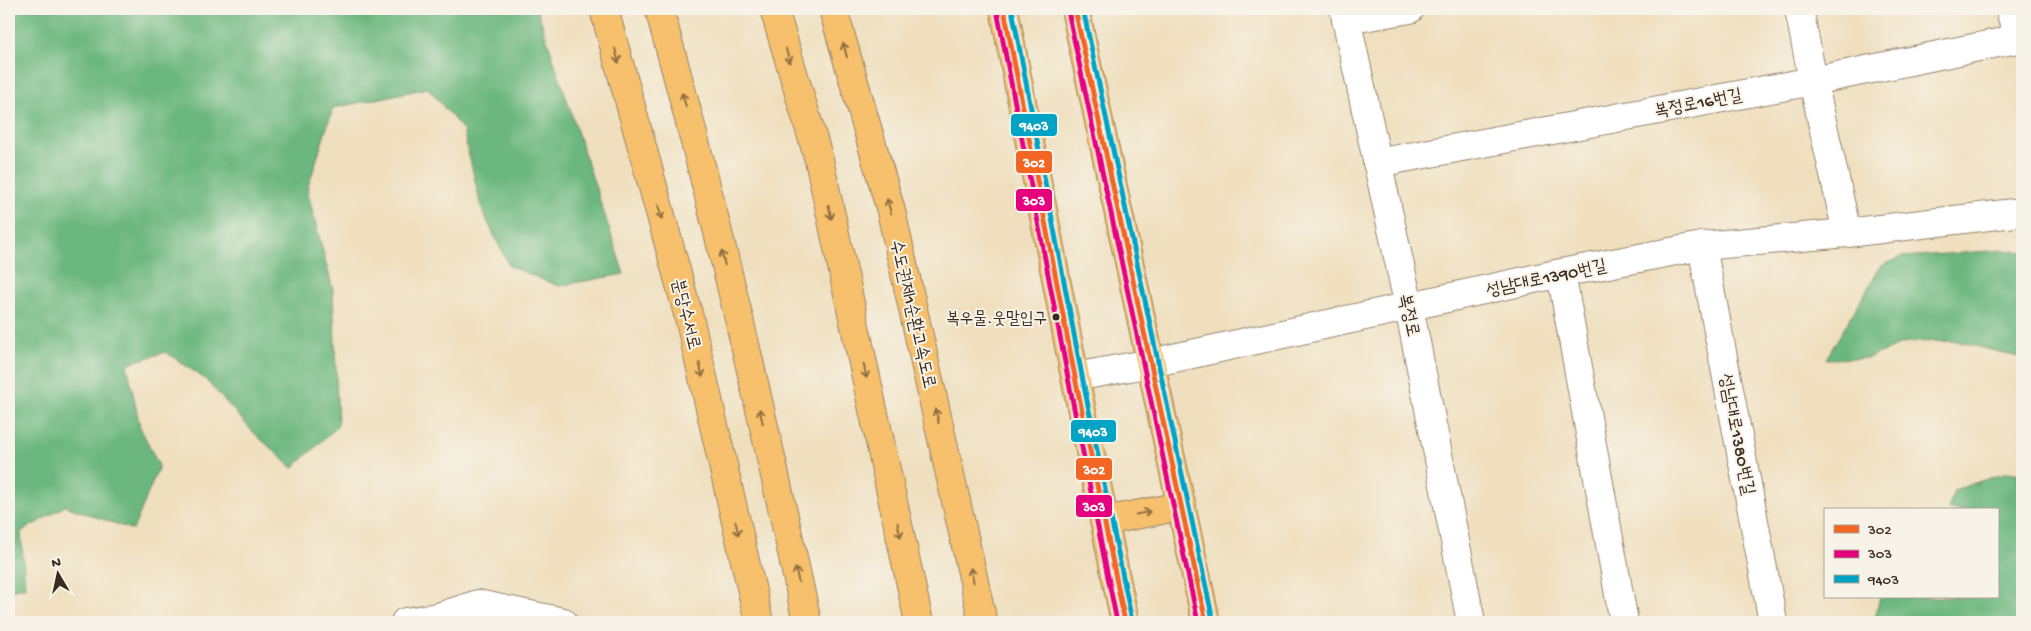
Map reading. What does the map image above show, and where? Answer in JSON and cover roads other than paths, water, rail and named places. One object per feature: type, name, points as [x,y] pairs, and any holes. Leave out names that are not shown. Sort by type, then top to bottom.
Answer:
[{"type":"main road","name":"분당수서로","points":[[604,9],[690,321],[759,622]]},
{"type":"main road","points":[[658,9],[690,122],[775,475],[807,622]]},
{"type":"main road","points":[[774,9],[818,160],[919,622]]},
{"type":"main road","name":"수도권제1순환고속도로","points":[[833,9],[891,211],[983,622]]},
{"type":"main road","points":[[1004,9],[1075,377],[1125,622]]},
{"type":"main road","points":[[1075,9],[1182,506],[1199,621]]},
{"type":"main road","points":[[1104,521],[1182,506]]},
{"type":"street","points":[[1345,14],[1410,9]]},
{"type":"street","points":[[1799,9],[1847,233]]},
{"type":"street","name":"복정로16번길","points":[[1377,163],[1813,81],[2020,39],[2010,9]]},
{"type":"street","name":"복정로","points":[[1345,14],[1409,307],[1471,622]]},
{"type":"street","name":"성남대로1390번길","points":[[1075,377],[1151,363],[1561,273],[1702,246],[1847,233],[2022,212]]},
{"type":"street","name":"성남대로1380번길","points":[[1702,246],[1773,622]]},
{"type":"street","points":[[1561,273],[1624,622]]},
{"type":"street","points":[[405,622],[438,617],[478,604],[563,622]]},
{"type":"place","name":"복우물.웃말입구","points":[[1056,317]]}]
